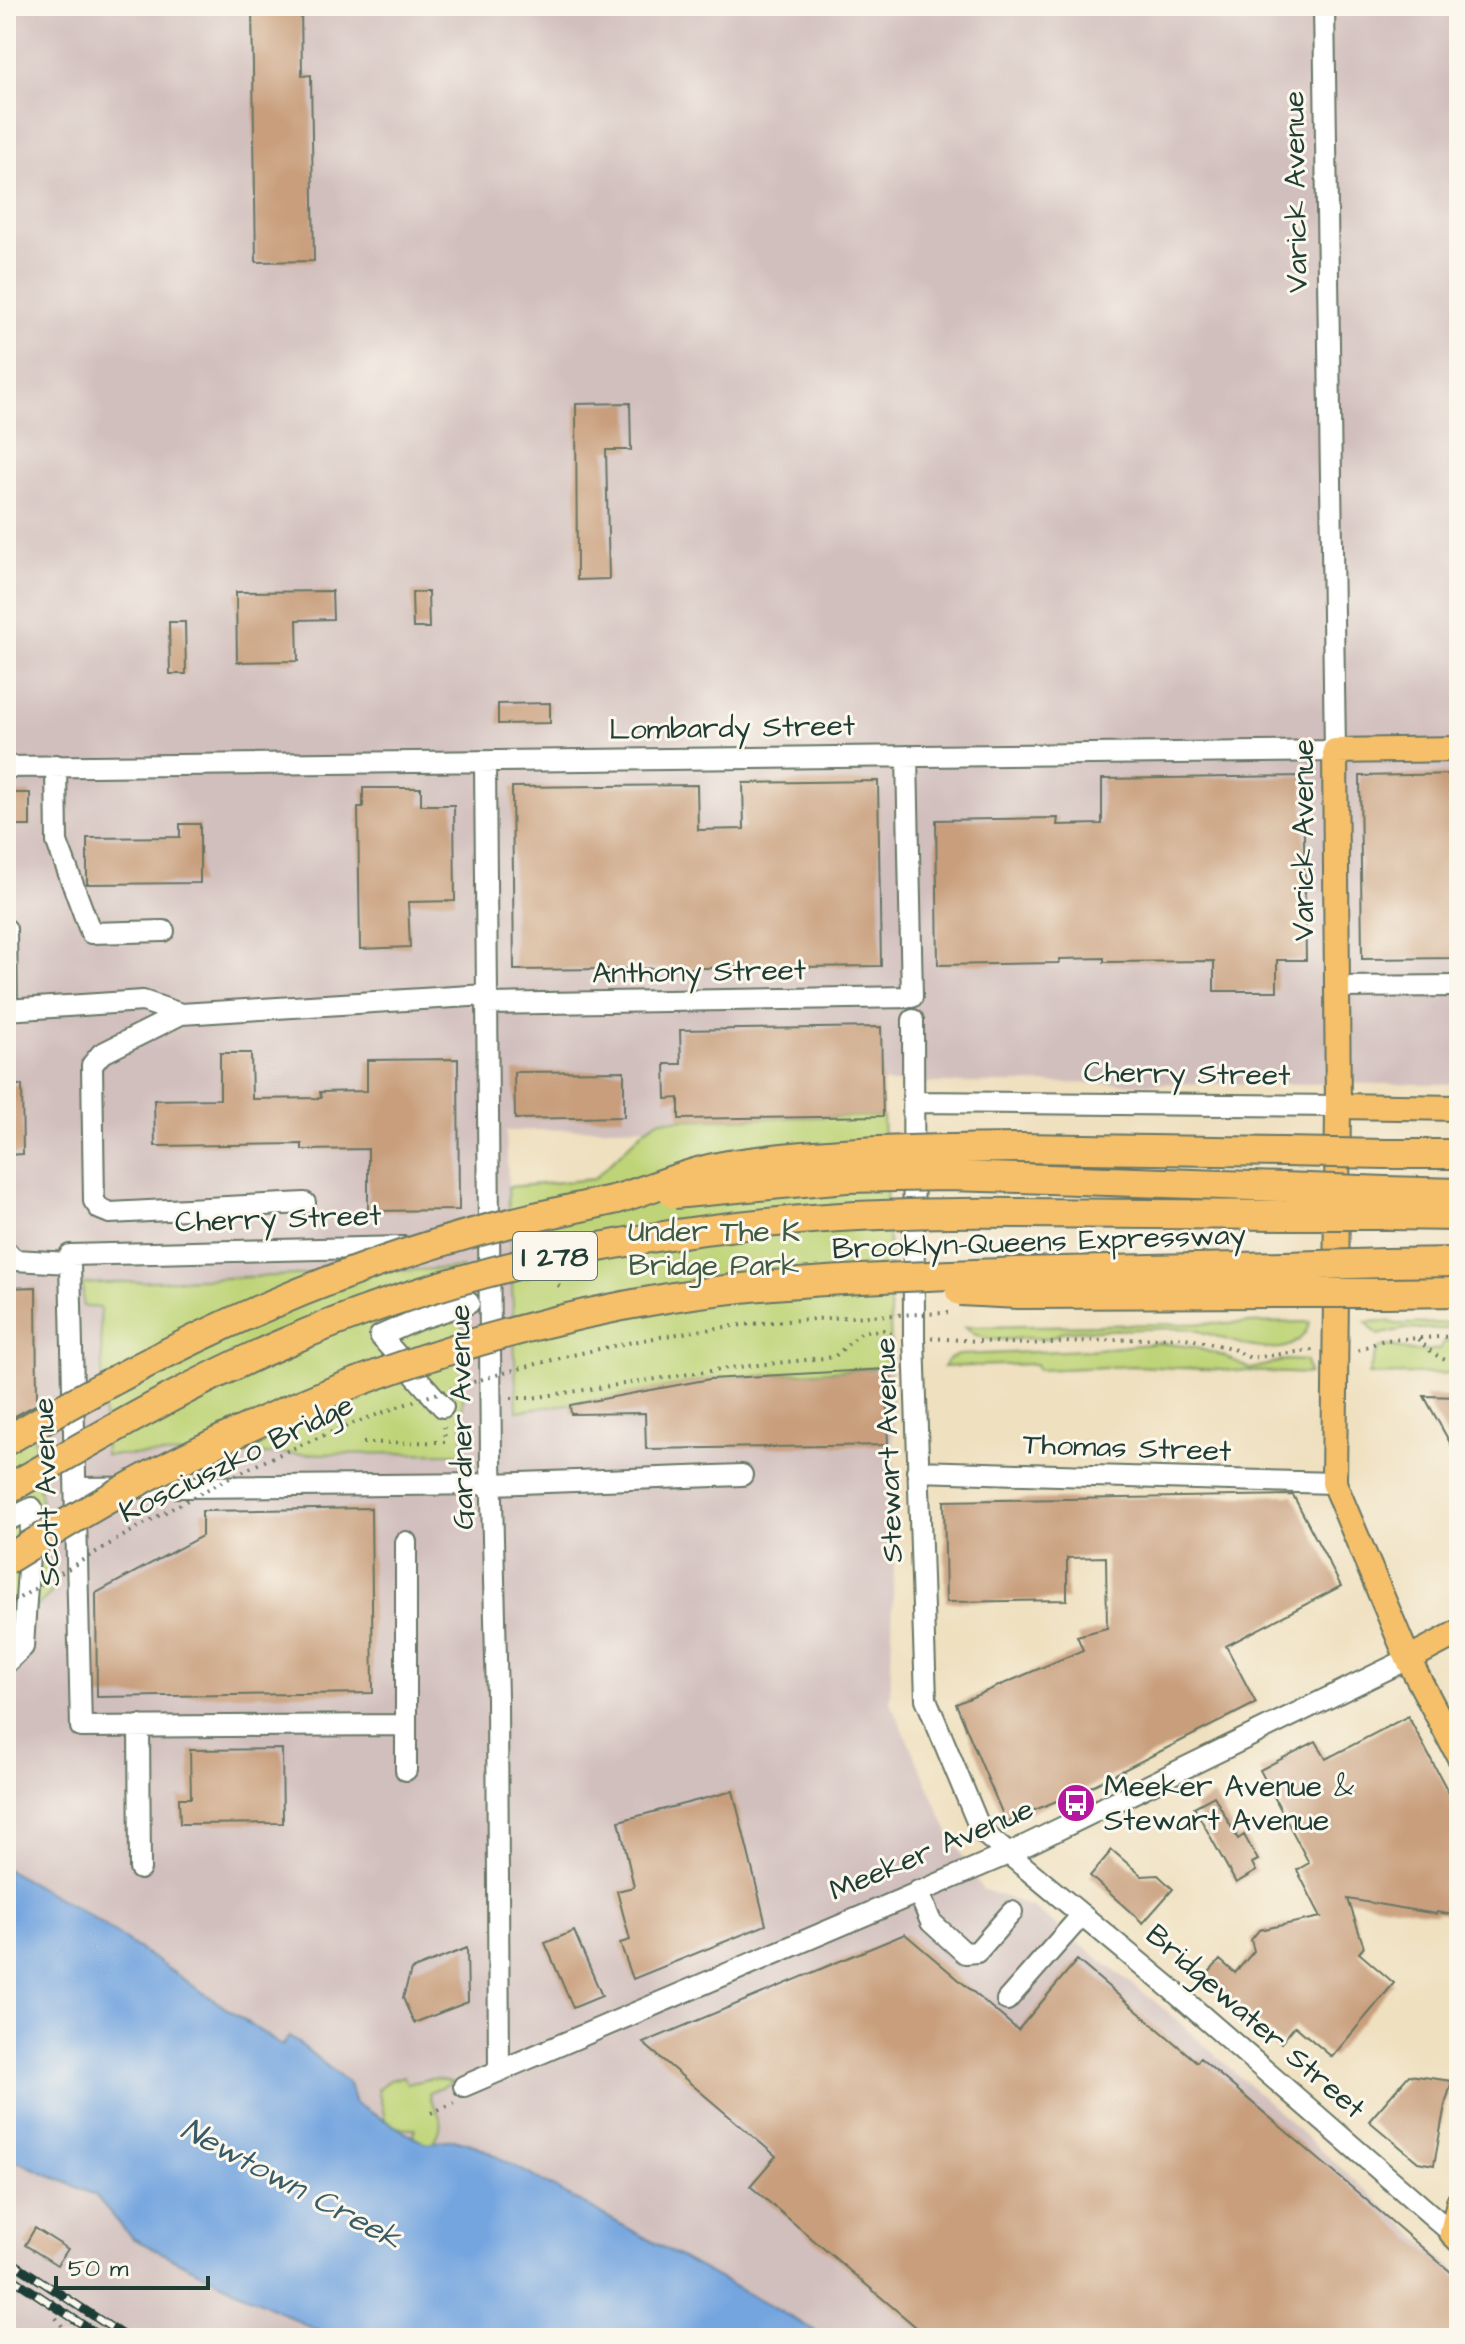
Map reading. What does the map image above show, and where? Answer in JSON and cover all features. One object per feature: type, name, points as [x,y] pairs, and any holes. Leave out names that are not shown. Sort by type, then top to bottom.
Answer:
[{"type":"highway","points":[[617,1199],[738,1164],[890,1151],[1020,1148],[1459,1154]]},
{"type":"highway","name":"I 278","points":[[6,1441],[154,1357],[303,1289],[458,1237],[617,1199],[846,1178],[1020,1178],[1284,1201],[1386,1203],[1459,1193]]},
{"type":"highway","name":"Brooklyn-Queens Expressway","points":[[6,1490],[147,1409],[279,1345],[443,1285],[514,1265],[657,1235],[727,1225],[875,1214],[1019,1213],[1284,1201]]},
{"type":"highway","name":"I 278","points":[[1386,1203],[1459,1216]]},
{"type":"highway","name":"Brooklyn-Queens Expressway","points":[[6,1560],[182,1459],[312,1399],[417,1360],[523,1329],[634,1304],[714,1292],[820,1283],[1286,1280],[1386,1263],[1459,1262]]},
{"type":"highway","points":[[1286,1280],[1386,1293],[1459,1292]]},
{"type":"main road","name":"Lombardy Street","points":[[1335,739],[1459,749]]},
{"type":"main road","name":"Varick Avenue","points":[[1335,739],[1338,1106],[1334,1483],[1408,1659],[1459,1756]]},
{"type":"main road","name":"Cherry Street","points":[[1338,1106],[1459,1108]]},
{"type":"main road","name":"Meeker Avenue","points":[[1408,1659],[1459,1632]]},
{"type":"main road","points":[[1455,2236],[1459,2202]]},
{"type":"street","name":"Varick Avenue","points":[[1324,6],[1335,739]]},
{"type":"street","name":"Lombardy Street","points":[[6,767],[907,756],[1335,739]]},
{"type":"street","name":"Anthony Street","points":[[181,1014],[486,999],[912,997],[907,756]]},
{"type":"street","name":"Gardner Avenue","points":[[485,763],[499,2071]]},
{"type":"street","points":[[56,765],[57,842],[91,933],[164,931]]},
{"type":"street","points":[[6,929],[6,1010],[143,1001],[181,1014]]},
{"type":"street","points":[[1336,987],[1459,986]]},
{"type":"street","points":[[181,1014],[101,1054],[92,1065],[94,1201],[100,1209],[110,1213],[305,1203]]},
{"type":"street","name":"Stewart Avenue","points":[[913,1020],[917,1471],[926,1699],[981,1831],[1008,1854]]},
{"type":"street","name":"Cherry Street","points":[[914,1102],[1338,1106]]},
{"type":"street","name":"Cherry Street","points":[[6,1251],[14,1260],[488,1244]]},
{"type":"street","name":"Scott Avenue","points":[[70,1259],[81,1727],[139,1726]]},
{"type":"street","points":[[443,1407],[380,1336],[469,1303]]},
{"type":"street","name":"Thomas Street","points":[[917,1471],[1334,1483]]},
{"type":"street","points":[[76,1488],[492,1484],[742,1475]]},
{"type":"street","points":[[6,1521],[32,1508],[23,1647],[6,1663]]},
{"type":"street","points":[[406,1542],[406,1770]]},
{"type":"street","name":"Meeker Avenue","points":[[464,2086],[1008,1854],[1408,1659]]},
{"type":"street","points":[[140,1869],[139,1726],[406,1725]]},
{"type":"street","name":"Bridgewater Street","points":[[1008,1854],[1455,2236]]},
{"type":"street","points":[[918,1891],[931,1922],[965,1953],[977,1952],[1012,1912]]},
{"type":"street","points":[[1007,2000],[1082,1915]]},
{"type":"path","points":[[558,1285],[564,1289]]},
{"type":"path","name":"Kosciuszko Bridge","points":[[6,1606],[122,1537],[285,1452],[344,1427],[473,1382],[592,1351],[719,1328],[844,1317],[954,1312]]},
{"type":"path","points":[[1337,1350],[1357,1351],[1384,1340],[1459,1336]]},
{"type":"path","points":[[1418,1339],[1433,1355],[1459,1363]]},
{"type":"path","points":[[363,1443],[445,1442],[443,1407]]},
{"type":"path","points":[[56,2318],[71,2338]]},
{"type":"shaded area","points":[[6,6],[1459,6],[1459,1084],[882,1083],[649,1127],[506,1131],[517,1411],[710,1379],[891,1367],[895,1527],[890,1701],[952,1839],[982,1889],[1032,1907],[1163,2008],[1459,2274],[1459,2338],[828,2338],[478,2146],[426,2143],[355,2104],[349,2084],[290,2036],[283,2046],[87,1914],[6,1869],[6,1636],[51,1592],[33,1430],[6,1442]]},
{"type":"shaded area","points":[[6,2156],[95,2195],[132,2238],[332,2338],[6,2338]]},
{"type":"green space","name":"Under The K Bridge Park","points":[[883,1116],[891,1367],[710,1379],[517,1411],[508,1187],[594,1179],[645,1129],[659,1120]]},
{"type":"green space","points":[[462,1268],[463,1453],[105,1455],[100,1308],[83,1306],[83,1284]]},
{"type":"green space","points":[[1310,1322],[1301,1338],[1288,1346],[1273,1349],[1237,1343],[1184,1328],[1065,1331],[1045,1339],[998,1340],[980,1337],[965,1327]]},
{"type":"green space","points":[[1366,1322],[1396,1324],[1459,1323],[1459,1329],[1405,1329],[1378,1335]]},
{"type":"green space","points":[[1444,1342],[1459,1342],[1459,1373],[1368,1375],[1377,1352],[1384,1346],[1423,1351],[1439,1349]]},
{"type":"green space","points":[[1159,1343],[1193,1347],[1224,1356],[1251,1369],[1286,1360],[1306,1361],[1309,1374],[1134,1366],[1038,1370],[1036,1364],[943,1367],[950,1358],[958,1355],[1087,1350]]},
{"type":"green space","points":[[33,1429],[51,1593],[6,1635],[6,1440]]},
{"type":"green space","points":[[404,2076],[407,2084],[436,2079],[453,2082],[429,2092],[441,2122],[427,2155],[410,2145],[415,2128],[387,2127],[378,2089],[390,2080]]},
{"type":"water","name":"Newtown Creek","points":[[6,1869],[87,1914],[282,2046],[290,2036],[349,2084],[355,2104],[426,2143],[454,2139],[478,2146],[828,2338],[332,2338],[132,2238],[95,2195],[6,2156]]},
{"type":"building","points":[[252,6],[301,6],[302,76],[311,75],[314,261],[256,262]]},
{"type":"building","points":[[630,403],[631,450],[606,450],[609,579],[577,580],[576,404]]},
{"type":"building","points":[[332,591],[333,619],[297,620],[298,661],[237,662],[236,592]]},
{"type":"building","points":[[412,592],[428,592],[429,628],[413,628]]},
{"type":"building","points":[[169,622],[185,622],[186,674],[170,674]]},
{"type":"building","points":[[550,703],[550,723],[498,724],[498,704]]},
{"type":"building","points":[[1459,774],[1459,958],[1362,959],[1360,776]]},
{"type":"building","points":[[1303,776],[1306,960],[1277,960],[1277,991],[1214,991],[1214,961],[1104,962],[1104,958],[1059,959],[1059,963],[938,965],[936,820],[1058,818],[1057,825],[1102,824],[1102,779]]},
{"type":"building","points":[[878,781],[881,966],[514,970],[512,787],[697,785],[698,830],[744,829],[743,783]]},
{"type":"building","points":[[363,788],[421,788],[421,805],[454,805],[455,901],[408,902],[410,947],[360,949],[358,807],[363,807]]},
{"type":"building","points":[[6,793],[30,793],[30,826],[6,826]]},
{"type":"building","points":[[180,824],[200,824],[200,883],[87,884],[87,838],[180,837]]},
{"type":"building","points":[[881,1027],[883,1116],[679,1119],[679,1098],[666,1099],[665,1064],[681,1064],[680,1030]]},
{"type":"building","points":[[220,1053],[251,1053],[252,1099],[321,1098],[320,1092],[367,1091],[367,1060],[458,1059],[459,1210],[368,1211],[368,1149],[302,1150],[302,1144],[155,1146],[154,1100],[220,1099]]},
{"type":"building","points":[[624,1071],[624,1117],[515,1119],[514,1072]]},
{"type":"building","points":[[6,1085],[22,1085],[23,1154],[6,1155]]},
{"type":"building","points":[[36,1287],[37,1404],[6,1421],[6,1288]]},
{"type":"building","points":[[886,1369],[888,1445],[646,1449],[645,1413],[571,1414],[570,1405],[710,1379]]},
{"type":"building","points":[[1424,1396],[1459,1397],[1459,1459]]},
{"type":"building","points":[[1293,1495],[1341,1586],[1226,1646],[1256,1703],[1090,1787],[1006,1822],[956,1704],[1083,1650],[1077,1636],[1107,1628],[1106,1557],[1067,1558],[1067,1600],[946,1602],[944,1501]]},
{"type":"building","points":[[371,1508],[373,1693],[97,1697],[96,1593],[202,1536],[202,1511]]},
{"type":"building","points":[[1408,1716],[1459,1812],[1459,1916],[1348,1899],[1364,1947],[1359,1953],[1394,1983],[1332,2057],[1295,2026],[1281,2043],[1205,1977],[1220,1960],[1235,1973],[1254,1951],[1251,1940],[1259,1930],[1321,1917],[1297,1870],[1309,1863],[1260,1770],[1316,1741],[1326,1759]]},
{"type":"building","points":[[282,1749],[283,1823],[180,1824],[179,1798],[191,1798],[190,1750]]},
{"type":"building","points":[[733,1791],[766,1925],[633,1979],[620,1943],[630,1940],[617,1891],[634,1887],[619,1821]]},
{"type":"building","points":[[1214,1796],[1238,1839],[1244,1835],[1258,1860],[1252,1863],[1256,1871],[1236,1883],[1194,1807]]},
{"type":"building","points":[[1112,1850],[1142,1876],[1158,1875],[1173,1889],[1143,1923],[1090,1876]]},
{"type":"building","points":[[574,1931],[602,1996],[573,2008],[545,1943]]},
{"type":"building","points":[[905,1934],[1018,2030],[1077,1960],[1197,2062],[1200,2058],[1459,2279],[1459,2338],[929,2338],[750,2186],[776,2156],[643,2043]]},
{"type":"building","points":[[467,1948],[468,2002],[414,2023],[403,1998],[411,1970]]},
{"type":"building","points":[[1409,2075],[1452,2081],[1434,2165],[1418,2162],[1369,2121]]},
{"type":"building","points":[[35,2228],[68,2249],[57,2265],[25,2245]]},
{"type":"railway","points":[[6,2258],[127,2338]]},
{"type":"railway","points":[[6,2274],[103,2338]]},
{"type":"place","name":"Meeker Avenue & Stewart Avenue","points":[[1076,1803]]}]
